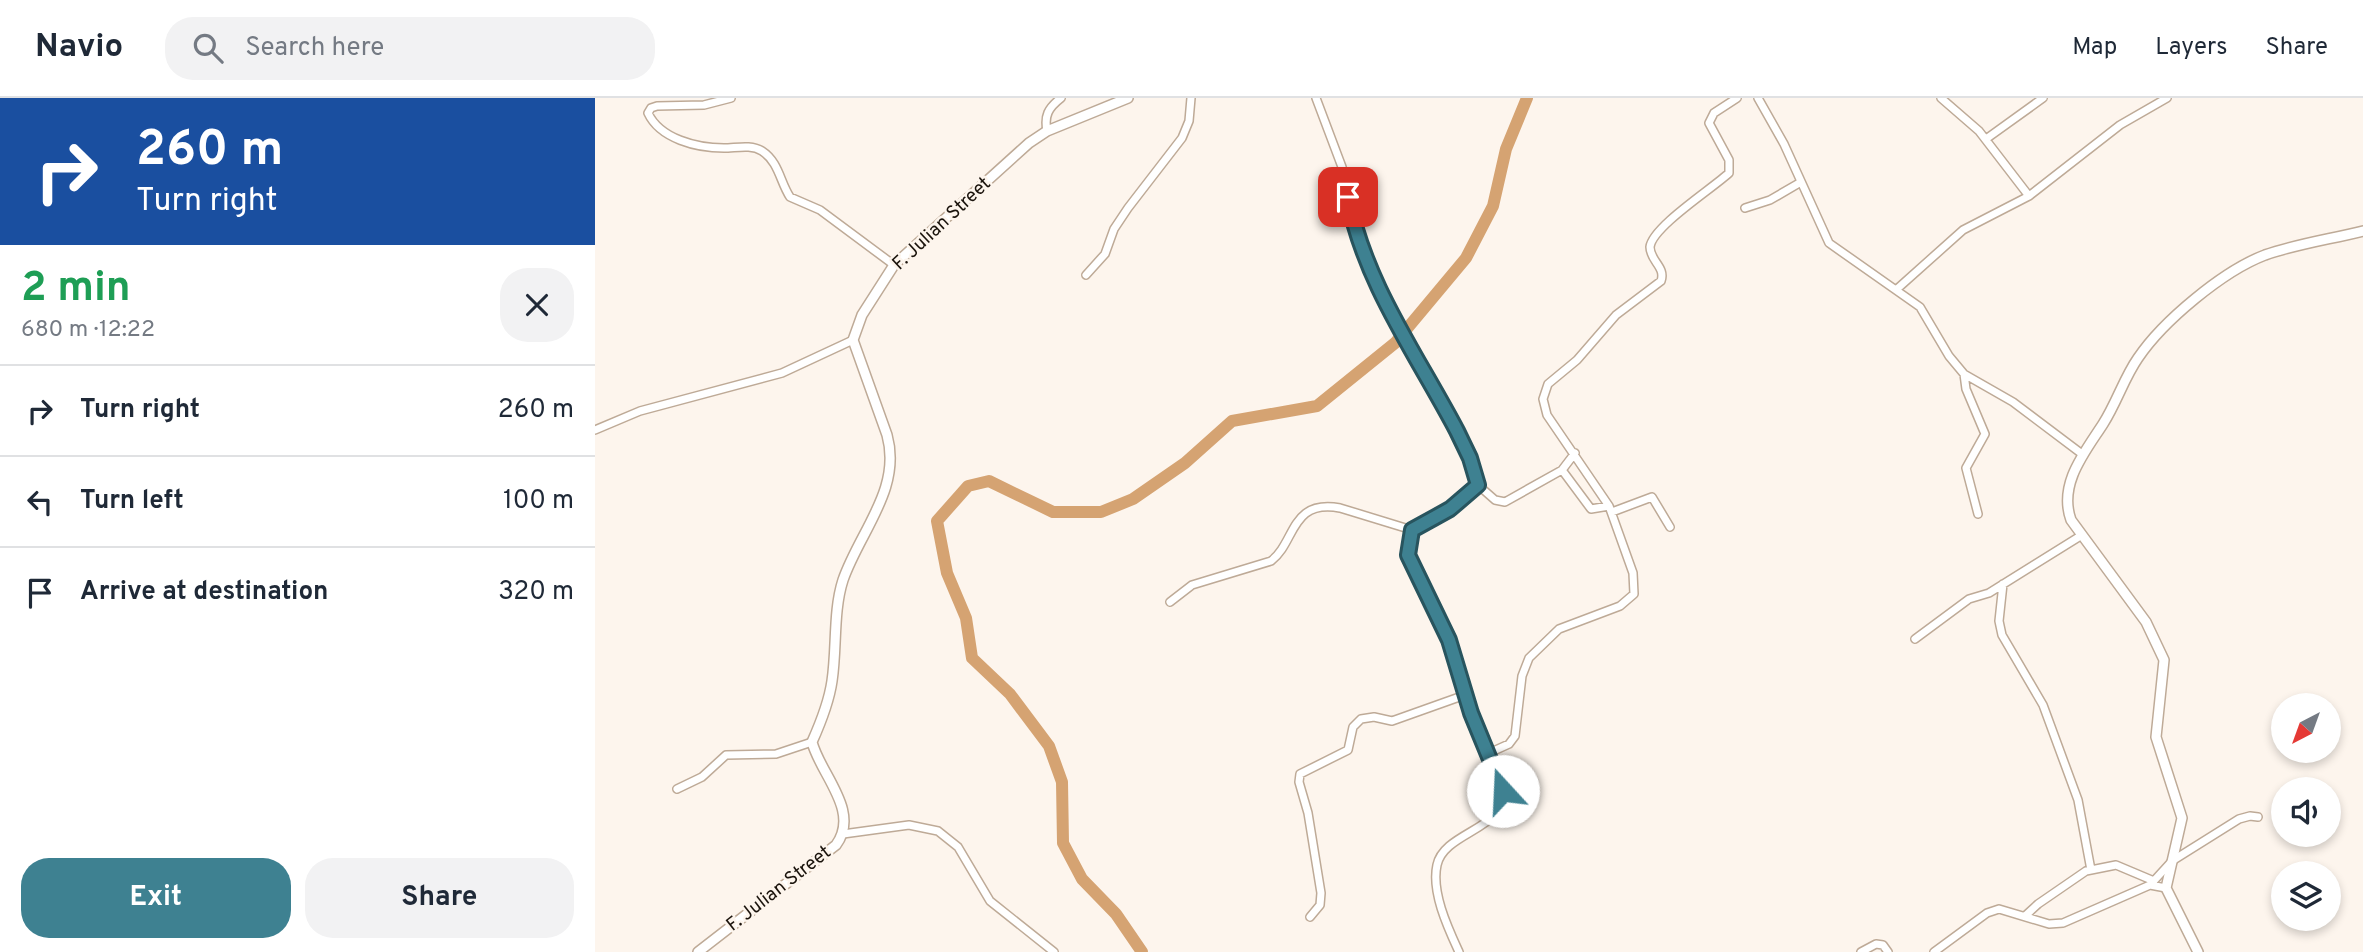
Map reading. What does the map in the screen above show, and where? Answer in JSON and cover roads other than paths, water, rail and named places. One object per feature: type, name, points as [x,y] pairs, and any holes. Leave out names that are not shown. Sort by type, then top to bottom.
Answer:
[{"type":"street","points":[[731,98],[704,106],[651,108],[648,113],[656,125],[670,135],[692,144],[716,148],[746,147],[762,151],[778,169],[790,197],[820,210],[894,265]]},
{"type":"street","points":[[1047,131],[1044,118],[1061,98]]},
{"type":"street","name":"F. Julian Street","points":[[853,340],[862,315],[894,265],[1029,143],[1047,131],[1128,98]]},
{"type":"street","points":[[1086,275],[1105,254],[1114,229],[1128,208],[1182,138],[1189,121],[1191,98]]},
{"type":"street","points":[[1316,98],[1342,167],[1356,234],[1394,316],[1470,458],[1478,485],[1496,500],[1505,502],[1562,470],[1575,453]]},
{"type":"street","points":[[1489,753],[1509,744],[1515,736],[1523,676],[1529,658],[1559,629],[1620,606],[1634,594],[1633,573],[1618,536],[1611,509],[1547,415],[1544,390],[1552,379],[1586,352],[1616,315],[1661,281],[1661,270],[1651,251],[1652,241],[1675,216],[1729,173],[1729,160],[1709,123],[1714,113],[1737,98]]},
{"type":"street","points":[[1758,98],[1784,144],[1829,243],[1850,260],[1897,289],[1925,313],[1949,356],[1964,374],[2013,402],[2082,454]]},
{"type":"street","points":[[1941,98],[1986,139],[2029,196]]},
{"type":"street","points":[[1986,139],[2043,98]]},
{"type":"street","points":[[1897,289],[1963,230],[2029,196],[2120,125],[2167,98]]},
{"type":"street","points":[[1745,208],[1770,200],[1801,182]]},
{"type":"street","points":[[2198,952],[2166,888],[2182,818],[2156,737],[2164,660],[2146,622],[2071,520],[2068,504],[2073,477],[2082,454],[2107,417],[2126,377],[2148,344],[2213,285],[2267,255],[2363,231]]},
{"type":"street","points":[[595,430],[640,411],[782,373],[853,340],[887,435],[891,459],[888,481],[878,508],[842,581],[830,692],[812,741],[776,754],[726,755],[702,777],[677,789]]},
{"type":"street","points":[[1964,374],[1966,389],[1985,434],[1966,468],[1979,514]]},
{"type":"street","points":[[1562,470],[1588,507],[1597,510],[1611,509],[1652,496],[1670,527]]},
{"type":"street","points":[[1170,602],[1192,585],[1271,561],[1280,552],[1295,523],[1313,511],[1329,507],[1340,509],[1412,530],[1450,509],[1478,485]]},
{"type":"street","points":[[1412,530],[1408,555],[1449,640],[1465,695],[1503,791],[1500,806],[1485,823],[1447,846],[1436,866],[1437,890],[1459,952]]},
{"type":"street","points":[[1915,639],[1969,599],[1986,595],[2082,535]]},
{"type":"street","points":[[2003,584],[2000,611],[2002,635],[2043,705],[2078,800],[2091,870]]},
{"type":"street","points":[[1310,917],[1320,905],[1321,893],[1308,813],[1299,782],[1300,774],[1348,750],[1353,727],[1361,719],[1374,716],[1392,721],[1465,695]]},
{"type":"street","name":"F. Julian Street","points":[[698,952],[836,845],[843,834],[843,809],[812,741]]},
{"type":"street","points":[[1934,952],[1994,910],[2005,909],[2049,924],[2063,923],[2152,883],[2172,862],[2239,819],[2258,817]]},
{"type":"street","points":[[843,834],[909,825],[938,831],[958,847],[991,901],[1054,952]]},
{"type":"street","points":[[2025,916],[2080,874],[2091,870],[2120,866],[2166,888]]},
{"type":"street","points":[[1861,952],[1881,944],[1888,952]]},
{"type":"waterway","points":[[1142,952],[1116,914],[1082,879],[1063,843],[1062,782],[1049,746],[1010,694],[972,658],[966,618],[947,573],[937,521],[968,486],[989,481],[1053,512],[1101,512],[1133,499],[1185,463],[1232,421],[1317,406],[1395,343],[1466,258],[1493,206],[1506,149],[1527,98]]}]
